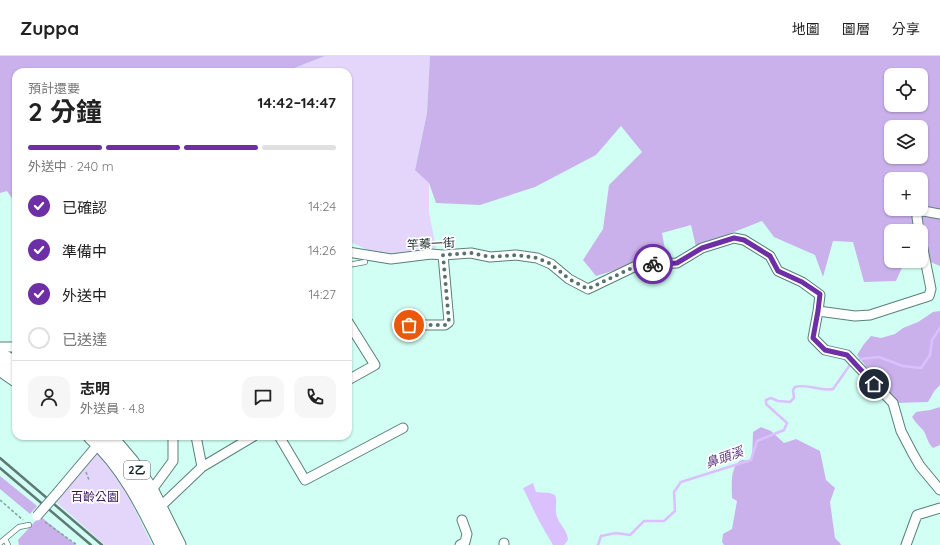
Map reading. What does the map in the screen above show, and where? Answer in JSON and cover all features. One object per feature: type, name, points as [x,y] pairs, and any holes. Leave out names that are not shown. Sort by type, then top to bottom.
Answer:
[{"type":"main road","points":[[0,356],[12,363]]},
{"type":"main road","points":[[0,368],[12,376]]},
{"type":"main road","name":"2乙","points":[[102,440],[126,475],[153,509],[178,545]]},
{"type":"main road","name":"2乙","points":[[104,440],[132,462],[151,492],[153,509],[163,545]]},
{"type":"street","points":[[918,224],[918,210],[940,214]]},
{"type":"street","name":"竿蓁一街","points":[[352,253],[365,258],[391,259],[431,254],[443,255],[471,253],[490,257],[516,255],[537,258],[551,264],[569,279],[588,289],[638,265],[677,263],[702,248],[734,238],[744,240],[770,256],[778,271],[802,282],[820,294],[818,311]]},
{"type":"street","points":[[409,325],[445,325],[449,322],[443,255]]},
{"type":"street","points":[[927,268],[931,289],[929,296],[870,315],[856,316],[818,311],[813,338],[825,350],[847,355],[892,403],[901,431],[913,454],[920,466],[940,490]]},
{"type":"street","points":[[352,329],[374,365],[352,378]]},
{"type":"street","points":[[0,347],[12,347]]},
{"type":"street","points":[[281,440],[305,480],[403,428]]},
{"type":"street","points":[[37,516],[99,440]]},
{"type":"street","points":[[151,492],[173,461],[173,440]]},
{"type":"street","points":[[197,440],[202,467]]},
{"type":"street","points":[[153,509],[202,467],[247,440]]},
{"type":"street","points":[[906,545],[917,515],[940,508]]},
{"type":"street","points":[[460,545],[465,542],[466,534],[462,520]]},
{"type":"lane","points":[[352,258],[365,258]]},
{"type":"lane","points":[[352,263],[365,258]]},
{"type":"lane","points":[[0,542],[20,527],[29,525]]},
{"type":"lane","points":[[5,539],[8,545]]},
{"type":"path","points":[[0,500],[29,525]]},
{"type":"path","points":[[37,516],[77,545]]},
{"type":"green space","points":[[325,56],[430,56],[427,113],[415,169],[429,183],[429,212],[436,248],[399,255],[374,253],[352,243],[352,68],[294,68]]},
{"type":"green space","name":"百齡公園","points":[[95,450],[122,483],[152,545],[105,545],[54,500]]},
{"type":"shaded area","points":[[0,56],[325,56],[294,68],[12,68],[12,198],[7,191],[0,193]]},
{"type":"shaded area","points":[[430,56],[940,56],[940,266],[928,261],[928,224],[884,224],[884,268],[902,268],[896,281],[864,282],[853,242],[833,241],[823,277],[815,255],[774,237],[762,221],[696,247],[691,225],[662,233],[666,255],[596,276],[583,260],[603,229],[609,185],[642,152],[621,126],[596,155],[535,187],[480,205],[436,203],[429,183],[415,170],[427,113]]},
{"type":"shaded area","points":[[940,311],[940,385],[935,390],[928,402],[895,403],[857,355],[871,336],[881,338],[895,334],[933,312]]},
{"type":"shaded area","points":[[940,407],[940,445],[933,448],[929,444],[923,430],[912,417],[916,412]]},
{"type":"shaded area","points":[[761,427],[771,431],[784,443],[796,439],[820,451],[826,480],[835,488],[830,502],[835,538],[841,545],[724,545],[722,542],[723,534],[732,529],[737,501],[732,498],[733,472],[738,463],[742,460],[752,461],[753,432]]},
{"type":"shaded area","points":[[0,476],[37,506],[30,514],[0,489]]},
{"type":"shaded area","points":[[533,483],[536,492],[555,495],[557,517],[565,530],[568,540],[564,545],[553,545],[539,521],[523,488]]},
{"type":"shaded area","points":[[40,516],[76,545],[19,545],[18,540]]},
{"type":"waterway","name":"鼻頭溪","points":[[860,359],[879,357],[903,366],[921,368],[930,355],[932,340],[940,328]]},
{"type":"waterway","name":"鼻頭溪","points":[[598,545],[601,536],[616,533],[630,535],[644,521],[664,521],[675,511],[674,492],[681,482],[751,460],[757,441],[784,430],[787,423],[766,404],[766,400],[771,398],[778,401],[790,402],[794,398],[793,390],[795,387],[800,386],[828,390],[833,389],[850,365]]},
{"type":"railway","points":[[0,458],[102,545]]},
{"type":"railway","points":[[0,468],[91,545]]},
{"type":"way so far","points":[[409,325],[445,325],[449,322],[443,255],[471,253],[490,257],[516,255],[537,258],[551,264],[569,279],[588,289],[638,265],[653,264]]},
{"type":"route","points":[[653,264],[677,263],[702,248],[734,238],[744,240],[770,256],[778,271],[802,282],[820,294],[813,338],[825,350],[847,355],[874,384]]}]
